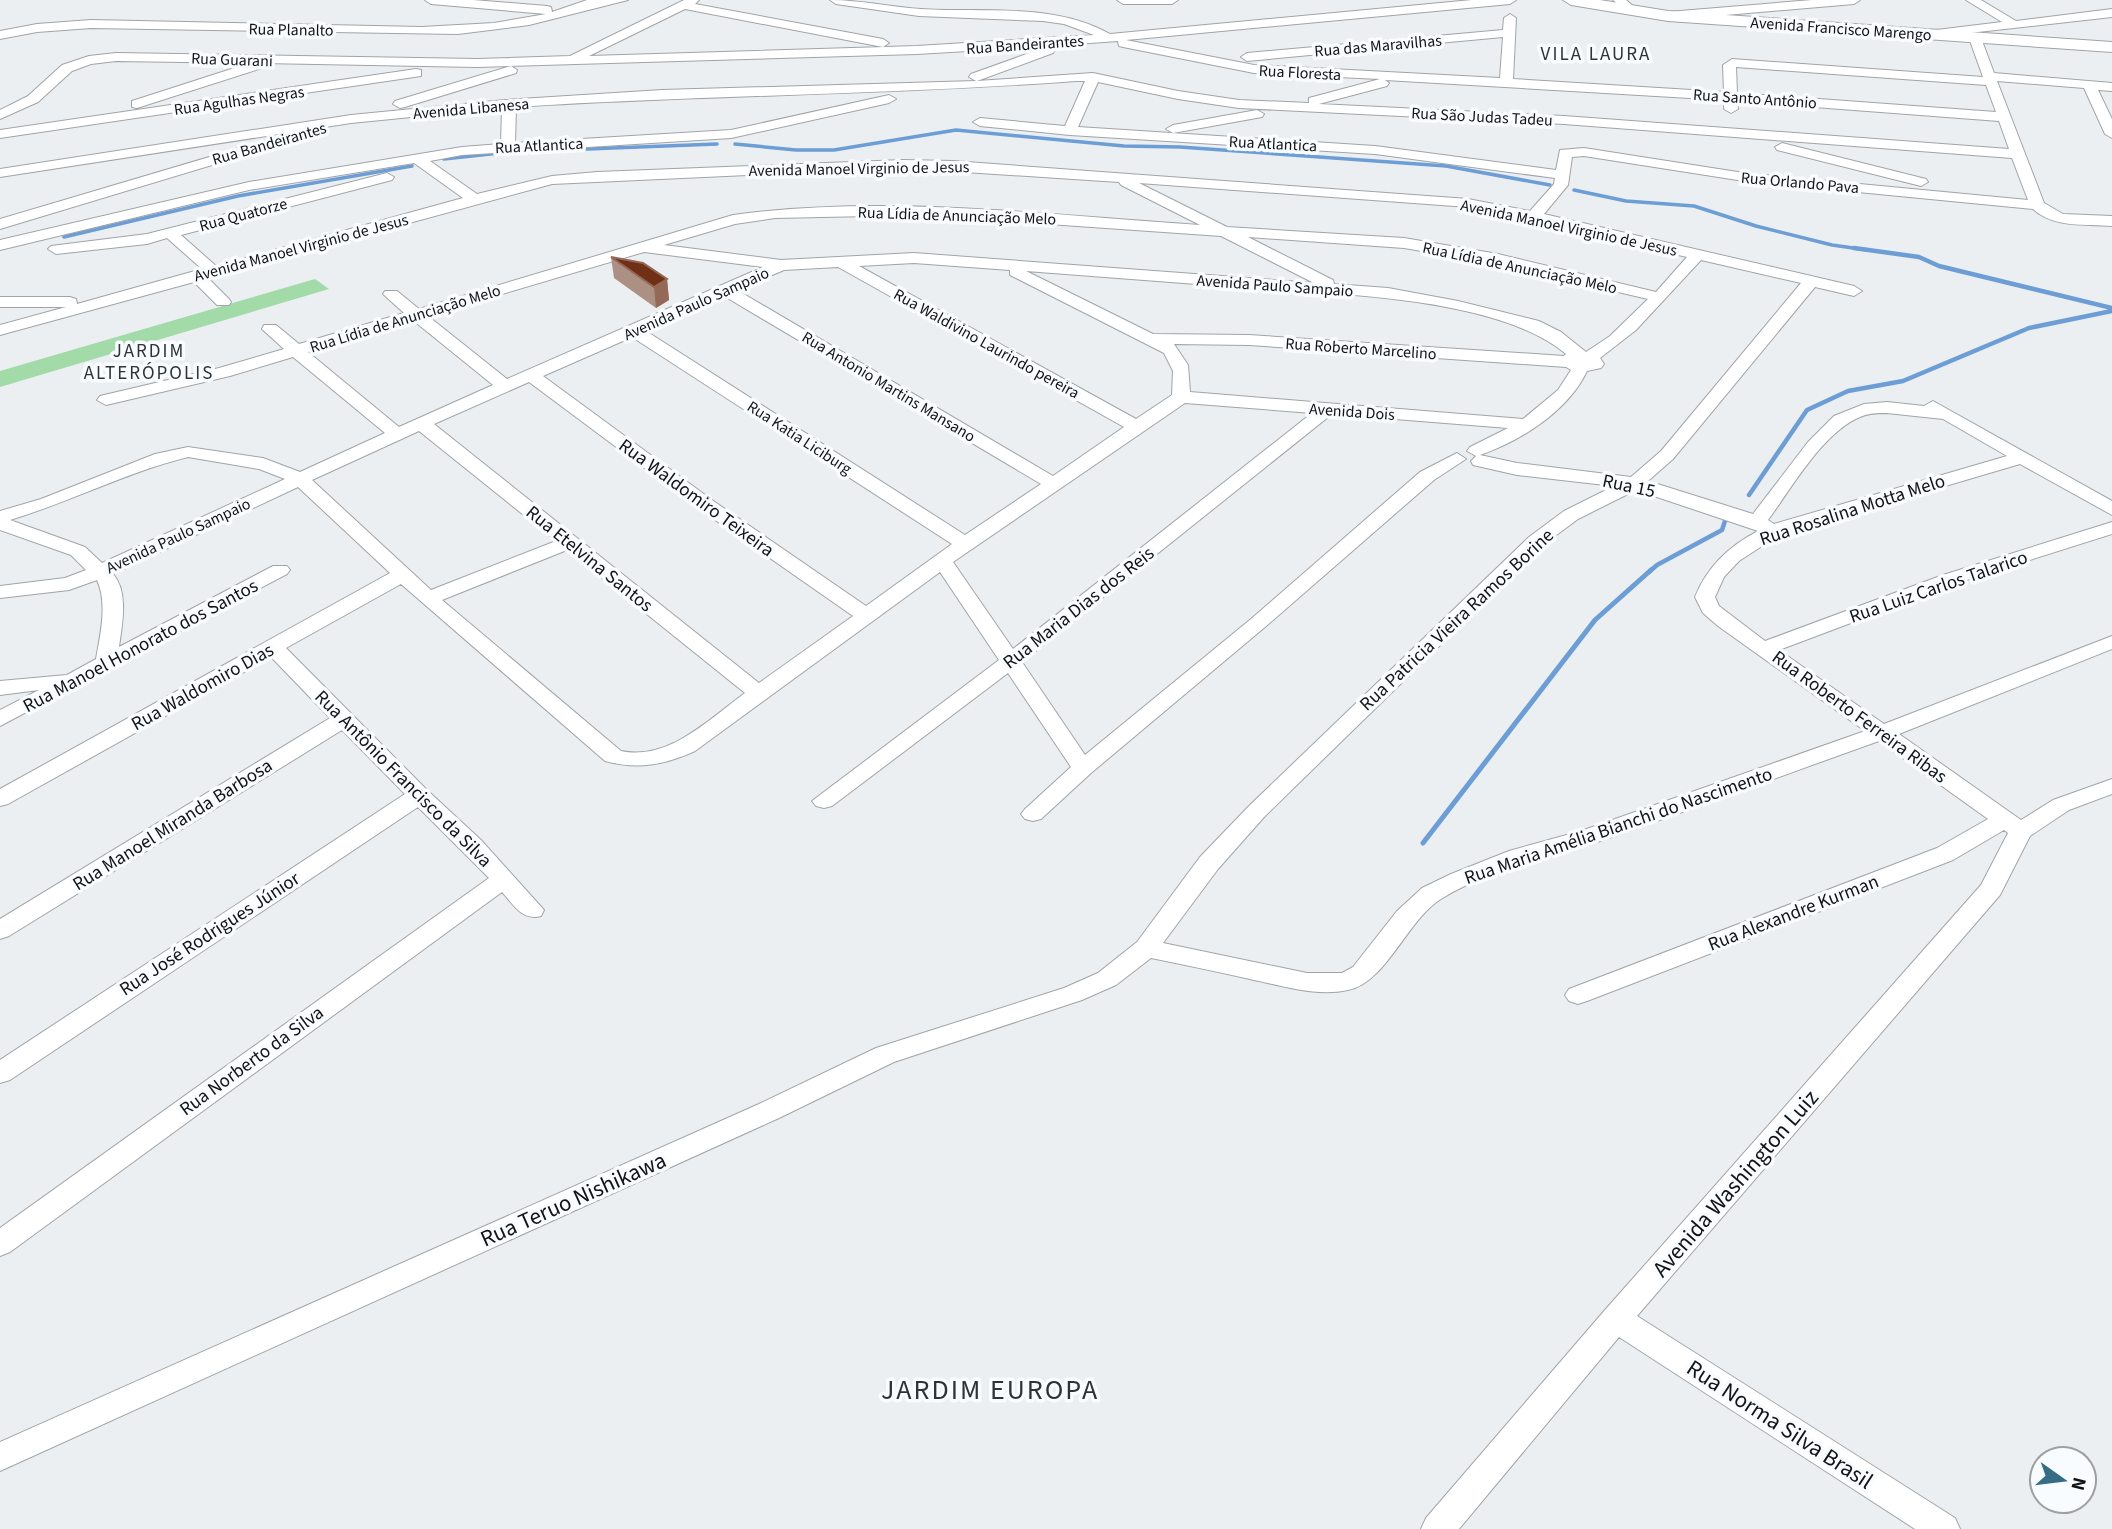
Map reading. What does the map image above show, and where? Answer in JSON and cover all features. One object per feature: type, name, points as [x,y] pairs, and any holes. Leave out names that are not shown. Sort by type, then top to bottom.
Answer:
[{"type":"main road","name":"Avenida Francisco Marengo","points":[[1571,0],[1668,16],[1740,14],[1928,34],[2112,47]]},
{"type":"street","points":[[431,0],[576,9],[598,0]]},
{"type":"street","name":"Rua Planalto","points":[[0,35],[37,28],[91,24],[463,30],[517,24],[622,0]]},
{"type":"street","points":[[835,0],[895,10],[1024,16],[1094,29],[1102,38]]},
{"type":"street","points":[[1123,0],[1172,0]]},
{"type":"street","points":[[1506,81],[1512,0]]},
{"type":"street","name":"Rua Bandeirantes","points":[[477,63],[917,50],[1075,41],[1512,0]]},
{"type":"street","points":[[1619,0],[1633,11]]},
{"type":"street","points":[[1740,14],[1854,0]]},
{"type":"street","points":[[1972,0],[2013,24]]},
{"type":"street","points":[[895,10],[1000,1]]},
{"type":"street","points":[[569,61],[689,2],[917,50]]},
{"type":"street","points":[[1928,34],[2112,13]]},
{"type":"street","points":[[227,27],[290,42]]},
{"type":"street","name":"Rua das Maravilhas","points":[[1206,61],[1509,33]]},
{"type":"street","name":"Rua Floresta","points":[[1102,38],[1254,69],[1506,81]]},
{"type":"street","points":[[1975,38],[2037,205],[2042,211],[2055,216],[2112,221]]},
{"type":"street","name":"Rua Atlantica","points":[[0,245],[248,186],[423,163],[508,146],[730,134],[947,87],[1075,41]]},
{"type":"street","points":[[313,47],[388,62]]},
{"type":"street","name":"Rua Guarani","points":[[1,115],[33,99],[67,68],[89,60],[134,56],[477,63]]},
{"type":"street","points":[[81,123],[273,60]]},
{"type":"street","name":"Rua Bandeirantes","points":[[0,224],[537,62]]},
{"type":"street","name":"Rua Agulhas Negras","points":[[0,134],[81,123],[211,122],[477,63]]},
{"type":"street","points":[[1731,103],[1729,65],[1741,63],[2112,87]]},
{"type":"street","points":[[1070,131],[1093,77]]},
{"type":"street","name":"Rua São Judas Tadeu","points":[[947,87],[1093,77],[1211,101],[1290,108],[1564,120],[2020,155]]},
{"type":"street","points":[[1139,135],[1290,108],[1405,77]]},
{"type":"street","name":"Rua Santo Antônio","points":[[1506,81],[1731,103],[2005,117]]},
{"type":"street","points":[[2089,85],[2112,134]]},
{"type":"street","name":"Avenida Libanesa","points":[[0,173],[211,122],[351,119],[509,104],[662,94],[947,87]]},
{"type":"street","points":[[508,146],[509,104]]},
{"type":"street","name":"Rua Atlantica","points":[[980,122],[1070,131],[1375,150],[1564,175]]},
{"type":"street","points":[[1715,130],[1996,200]]},
{"type":"street","name":"Rua Orlando Pava","points":[[1564,175],[1565,153],[1592,152],[1744,177],[2037,205]]},
{"type":"street","points":[[423,163],[475,199]]},
{"type":"street","name":"Rua Quatorze","points":[[56,249],[114,245],[170,233],[423,163]]},
{"type":"street","name":"Avenida Manoel Virginio de Jesus","points":[[0,330],[475,199],[567,178],[933,164],[1468,203],[1854,291]]},
{"type":"street","points":[[1534,216],[1553,196],[1564,175]]},
{"type":"street","points":[[1117,177],[1339,289]]},
{"type":"street","name":"Rua Lídia de Anunciação Melo","points":[[106,400],[187,382],[299,350],[638,247],[750,216],[841,211],[918,211],[1214,228],[1439,248],[1658,298]]},
{"type":"street","points":[[170,233],[213,271]]},
{"type":"street","points":[[638,247],[781,265]]},
{"type":"street","points":[[1033,814],[1083,768],[1258,623],[1427,476],[1502,440],[1556,403],[1568,391],[1579,361],[1601,352],[1658,298],[1697,255]]},
{"type":"street","name":"Avenida Paulo Sampaio","points":[[0,592],[69,584],[100,572],[299,478],[781,265],[914,258],[1339,289],[1427,299],[1533,325],[1555,336],[1579,361]]},
{"type":"street","name":"Rua Waldivino Laurindo pereira","points":[[839,261],[1135,426]]},
{"type":"street","points":[[0,517],[48,503],[162,458],[188,453],[262,464],[299,478],[428,598],[613,756],[625,760],[657,759],[687,746],[965,544],[1181,397],[1181,364],[1170,349],[1004,266]]},
{"type":"street","points":[[196,275],[223,302]]},
{"type":"street","name":"Rua Patricia Vieira Ramos Borine","points":[[1146,948],[1217,855],[1257,811],[1535,541],[1571,515],[1634,483],[1667,455],[1811,281]]},
{"type":"street","name":"Rua Antonio Martins Mansano","points":[[726,290],[1052,483]]},
{"type":"street","points":[[391,294],[504,386]]},
{"type":"street","points":[[0,302],[98,302]]},
{"type":"street","points":[[270,328],[397,434]]},
{"type":"street","name":"Rua Katia Liciburg","points":[[635,331],[965,544]]},
{"type":"street","name":"Rua Roberto Marcelino","points":[[1153,340],[1249,340],[1579,361]]},
{"type":"street","name":"Rua Waldomiro Teixeira","points":[[531,375],[705,504],[866,615]]},
{"type":"street","name":"Avenida Dois","points":[[1181,397],[1524,424]]},
{"type":"street","points":[[1922,399],[2112,509]]},
{"type":"street","points":[[1765,526],[1823,436],[1840,419],[1856,412],[1879,408],[1945,414]]},
{"type":"street","name":"Rua Maria Dias dos Reis","points":[[824,801],[1009,662],[1328,409]]},
{"type":"street","name":"Rua Etelvina Santos","points":[[422,424],[758,692]]},
{"type":"street","name":"Rua 15","points":[[1471,457],[1517,469],[1634,483],[1765,526]]},
{"type":"street","name":"Rua Rosalina Motta Melo","points":[[1705,597],[1709,584],[1765,526],[2024,457]]},
{"type":"street","points":[[0,523],[78,551],[108,580],[113,596],[106,663]]},
{"type":"street","name":"Rua Luiz Carlos Talarico","points":[[1765,648],[1950,579],[2112,528]]},
{"type":"street","points":[[428,598],[570,542]]},
{"type":"street","points":[[943,562],[1083,768]]},
{"type":"street","name":"Rua Manoel Honorato dos Santos","points":[[0,719],[280,570]]},
{"type":"street","name":"Rua Waldomiro Dias","points":[[0,799],[403,574]]},
{"type":"street","name":"Rua Roberto Ferreira Ribas","points":[[1705,597],[1710,609],[1725,622],[2013,825]]},
{"type":"street","name":"Rua Maria Amélia Bianchi do Nascimento","points":[[1146,948],[1307,982],[1346,982],[1362,973],[1406,917],[1431,894],[1460,880],[1518,857],[1589,836],[1884,732],[2112,642]]},
{"type":"street","name":"Rua Antônio Francisco da Silva","points":[[273,647],[532,910]]},
{"type":"street","points":[[0,688],[78,678]]},
{"type":"street","name":"Rua Manoel Miranda Barbosa","points":[[0,930],[344,719]]},
{"type":"street","name":"Rua Alexandre Kurman","points":[[1578,995],[1945,854],[2112,786]]},
{"type":"street","name":"Rua José Rodrigues Júnior","points":[[0,1073],[419,795]]},
{"type":"street","name":"Avenida Washington Luiz","points":[[1438,1529],[1616,1319],[1991,889],[2013,825]]},
{"type":"street","name":"Rua Norberto da Silva","points":[[0,1244],[504,879]]},
{"type":"street","name":"Rua Teruo Nishikawa","points":[[0,1457],[769,1111],[885,1055],[1073,994],[1107,979],[1146,948]]},
{"type":"street","name":"Rua Norma Silva Brasil","points":[[1616,1319],[1943,1529]]},
{"type":"green space","points":[[315,279],[329,289],[0,387],[0,371]]},
{"type":"building","points":[[611,257],[643,263],[667,279],[654,287]]},
{"type":"waterway","points":[[735,144],[796,150],[834,150],[956,130],[1124,146],[1180,147],[1446,166],[1550,185]]},
{"type":"waterway","points":[[444,159],[509,152],[717,144]]},
{"type":"waterway","points":[[64,237],[238,196],[412,166]]},
{"type":"waterway","points":[[1574,190],[1626,201],[1694,206],[1756,226],[1832,245],[1867,250]]},
{"type":"waterway","points":[[1854,248],[1919,257],[1939,266],[2112,308]]},
{"type":"waterway","points":[[1749,495],[1807,410],[1848,391],[1903,381],[2029,328],[2112,311]]},
{"type":"waterway","points":[[1649,572],[1722,530],[1725,521]]},
{"type":"waterway","points":[[1423,843],[1595,620],[1651,570]]},
{"type":"district","name":"VILA LAURA","points":[[1596,53]]},
{"type":"district","name":"JARDIM ALTERÓPOLIS","points":[[149,361]]},
{"type":"district","name":"JARDIM EUROPA","points":[[990,1389]]}]
